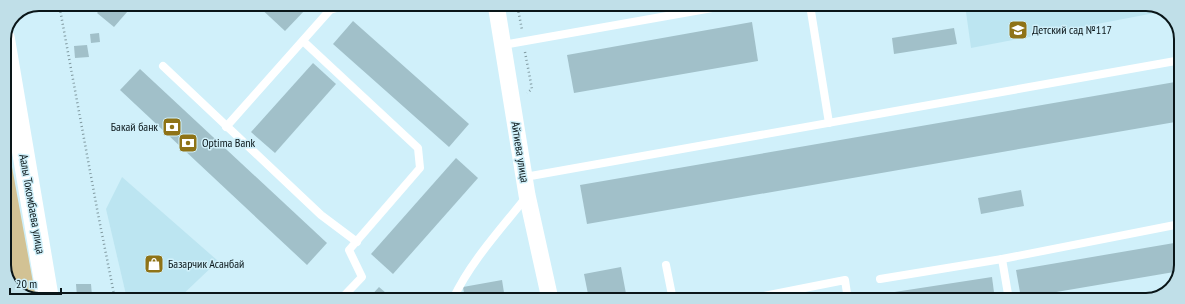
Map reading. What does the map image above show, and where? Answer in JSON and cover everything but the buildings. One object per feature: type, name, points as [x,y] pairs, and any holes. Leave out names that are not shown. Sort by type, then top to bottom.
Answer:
[{"type":"main road","name":"Аалы Токомбаева улица","points":[[11,80],[47,293]]},
{"type":"street","name":"Айтиева улица","points":[[497,11],[527,196],[549,293]]},
{"type":"lane","points":[[226,127],[329,11]]},
{"type":"lane","points":[[503,45],[695,11]]},
{"type":"lane","points":[[811,11],[829,123]]},
{"type":"lane","points":[[303,41],[418,148],[420,168],[349,250],[362,277],[347,293]]},
{"type":"lane","points":[[525,178],[1174,61]]},
{"type":"lane","points":[[163,66],[226,127],[321,214],[357,242]]},
{"type":"lane","points":[[457,293],[486,248],[527,196]]},
{"type":"lane","points":[[880,279],[1002,259],[1174,225]]},
{"type":"lane","points":[[1002,259],[1009,293]]},
{"type":"lane","points":[[666,265],[672,293]]},
{"type":"lane","points":[[779,293],[845,280],[847,293]]},
{"type":"path","points":[[60,11],[114,293]]},
{"type":"path","points":[[512,104],[532,89],[518,11]]},
{"type":"shaded area","name":"Детский сад №117","points":[[966,11],[1146,11],[1156,13],[971,48]]},
{"type":"shaded area","points":[[11,162],[35,292],[30,292],[18,283],[13,276],[11,267]]},
{"type":"shaded area","points":[[122,177],[218,261],[184,293],[126,293],[106,209]]},
{"type":"place","name":"Детский сад №117","points":[[1018,30]]},
{"type":"place","name":"Бакай банк","points":[[172,127]]},
{"type":"place","name":"Optima Bank","points":[[188,143]]},
{"type":"place","name":"Базарчик Асанбай","points":[[154,264]]}]
